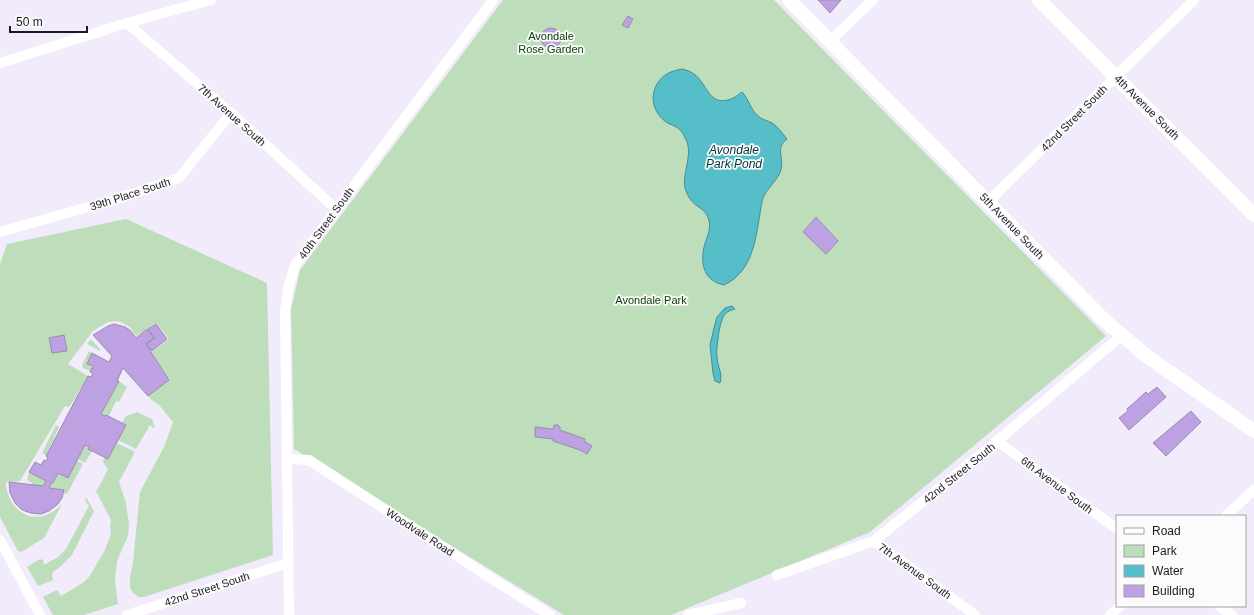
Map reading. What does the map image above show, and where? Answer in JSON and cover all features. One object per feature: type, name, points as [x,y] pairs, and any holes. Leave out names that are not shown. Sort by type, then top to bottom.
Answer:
[{"type":"street","points":[[0,63],[211,0]]},
{"type":"street","name":"40th Street South","points":[[289,615],[285,312],[288,289],[295,265],[493,0]]},
{"type":"street","name":"5th Avenue South","points":[[789,0],[1121,336],[1144,355],[1254,430]]},
{"type":"street","points":[[830,41],[873,0]]},
{"type":"street","name":"4th Avenue South","points":[[1040,0],[1254,215]]},
{"type":"street","name":"42nd Street South","points":[[988,202],[1194,0]]},
{"type":"street","name":"7th Avenue South","points":[[127,24],[232,113],[336,209]]},
{"type":"street","name":"39th Place South","points":[[0,232],[114,200],[179,178],[232,113]]},
{"type":"street","name":"42nd Street South","points":[[777,575],[874,541],[998,441],[1121,336]]},
{"type":"street","name":"6th Avenue South","points":[[998,441],[1116,529]]},
{"type":"street","name":"Woodvale Road","points":[[288,459],[309,460],[550,615]]},
{"type":"street","points":[[1227,515],[1254,490]]},
{"type":"street","points":[[0,540],[40,615]]},
{"type":"street","name":"7th Avenue South","points":[[874,541],[976,615]]},
{"type":"street","name":"42nd Street South","points":[[127,615],[288,563]]},
{"type":"street","points":[[688,615],[741,602]]},
{"type":"street","points":[[1110,615],[1119,607]]},
{"type":"street","points":[[1220,607],[1232,615]]},
{"type":"green space","name":"Avondale Park","points":[[503,0],[774,0],[1106,336],[870,532],[671,615],[564,615],[294,449],[291,309],[300,270]]},
{"type":"green space","points":[[126,219],[267,283],[273,555],[144,597],[139,597],[133,593],[130,588],[140,492],[164,447],[173,422],[159,405],[148,396],[169,380],[152,352],[169,339],[156,323],[136,336],[130,327],[116,321],[108,322],[93,331],[68,364],[88,376],[70,406],[65,406],[20,481],[6,482],[9,497],[13,504],[24,514],[38,517],[46,515],[54,511],[62,504],[44,538],[21,552],[18,551],[0,517],[0,264],[7,244]]},
{"type":"green space","points":[[91,339],[100,349],[100,351],[87,344]]},
{"type":"green space","points":[[89,351],[92,353],[87,363],[92,367],[90,371],[83,368],[82,365]]},
{"type":"green space","points":[[119,381],[127,387],[119,402],[116,401],[109,416],[105,416],[101,414]]},
{"type":"green space","points":[[137,412],[152,419],[155,429],[150,425],[136,449],[118,440],[126,426],[122,423],[126,416]]},
{"type":"green space","points":[[56,425],[59,427],[46,455],[42,453]]},
{"type":"green space","points":[[117,443],[135,452],[119,482],[126,503],[129,525],[128,536],[117,561],[115,580],[118,604],[84,615],[53,615],[43,597],[57,590],[61,596],[84,582],[89,577],[104,552],[111,534],[111,520],[96,491],[108,469],[103,462],[104,457],[108,459]]},
{"type":"green space","points":[[85,445],[92,451],[85,463],[78,459]]},
{"type":"green space","points":[[77,461],[83,464],[67,494],[63,493],[64,490],[49,488],[52,482],[54,483],[58,473],[68,478]]},
{"type":"green space","points":[[29,472],[46,481],[43,486],[32,485],[32,483],[27,480]]},
{"type":"green space","points":[[86,498],[94,511],[72,555],[53,572],[53,580],[38,586],[27,567],[40,559],[43,560],[44,565],[58,557],[66,549],[89,506],[85,500]]},
{"type":"water","name":"Avondale Park Pond","points":[[682,69],[690,71],[694,74],[712,96],[721,101],[735,97],[742,92],[755,113],[761,118],[774,124],[787,139],[781,146],[782,165],[780,174],[763,198],[750,257],[742,271],[734,279],[724,285],[712,280],[705,272],[703,254],[709,231],[709,219],[706,213],[691,200],[685,187],[684,181],[688,155],[687,142],[680,130],[668,123],[658,114],[653,100],[653,95],[659,81],[668,74]]},
{"type":"water","points":[[732,306],[735,309],[727,312],[724,316],[718,335],[717,354],[721,374],[720,383],[715,381],[710,345],[717,317],[725,308]]},
{"type":"building","points":[[818,0],[841,0],[830,13]]},
{"type":"building","points":[[628,16],[633,19],[628,28],[622,25]]},
{"type":"building","points":[[551,28],[558,31],[561,38],[558,45],[551,48],[544,45],[541,38],[544,31]]},
{"type":"building","points":[[816,217],[838,241],[826,254],[803,232]]},
{"type":"building","points":[[114,324],[130,330],[136,338],[147,329],[154,338],[146,344],[169,380],[148,396],[123,368],[117,381],[119,381],[101,414],[126,425],[108,459],[88,449],[89,447],[85,445],[68,478],[58,473],[49,488],[64,490],[62,498],[58,504],[49,511],[41,514],[25,511],[15,503],[10,493],[9,482],[43,486],[46,481],[29,472],[35,462],[41,465],[44,460],[46,461],[48,457],[46,456],[88,376],[91,377],[93,373],[90,372],[93,366],[87,364],[92,353],[109,362],[112,356],[93,335]]},
{"type":"building","points":[[156,324],[167,339],[152,351],[146,344],[155,338],[148,329]]},
{"type":"building","points":[[64,335],[67,351],[52,353],[49,338]]},
{"type":"building","points":[[1157,387],[1166,397],[1129,430],[1119,418],[1128,411],[1127,409],[1146,392],[1148,394]]},
{"type":"building","points":[[1191,411],[1201,422],[1166,456],[1153,443]]},
{"type":"building","points":[[554,425],[558,425],[560,430],[585,439],[584,441],[592,446],[587,454],[580,450],[553,441],[553,439],[535,437],[535,427],[553,429]]},
{"type":"park label","name":"Avondale Rose Garden","points":[[551,42]]}]
